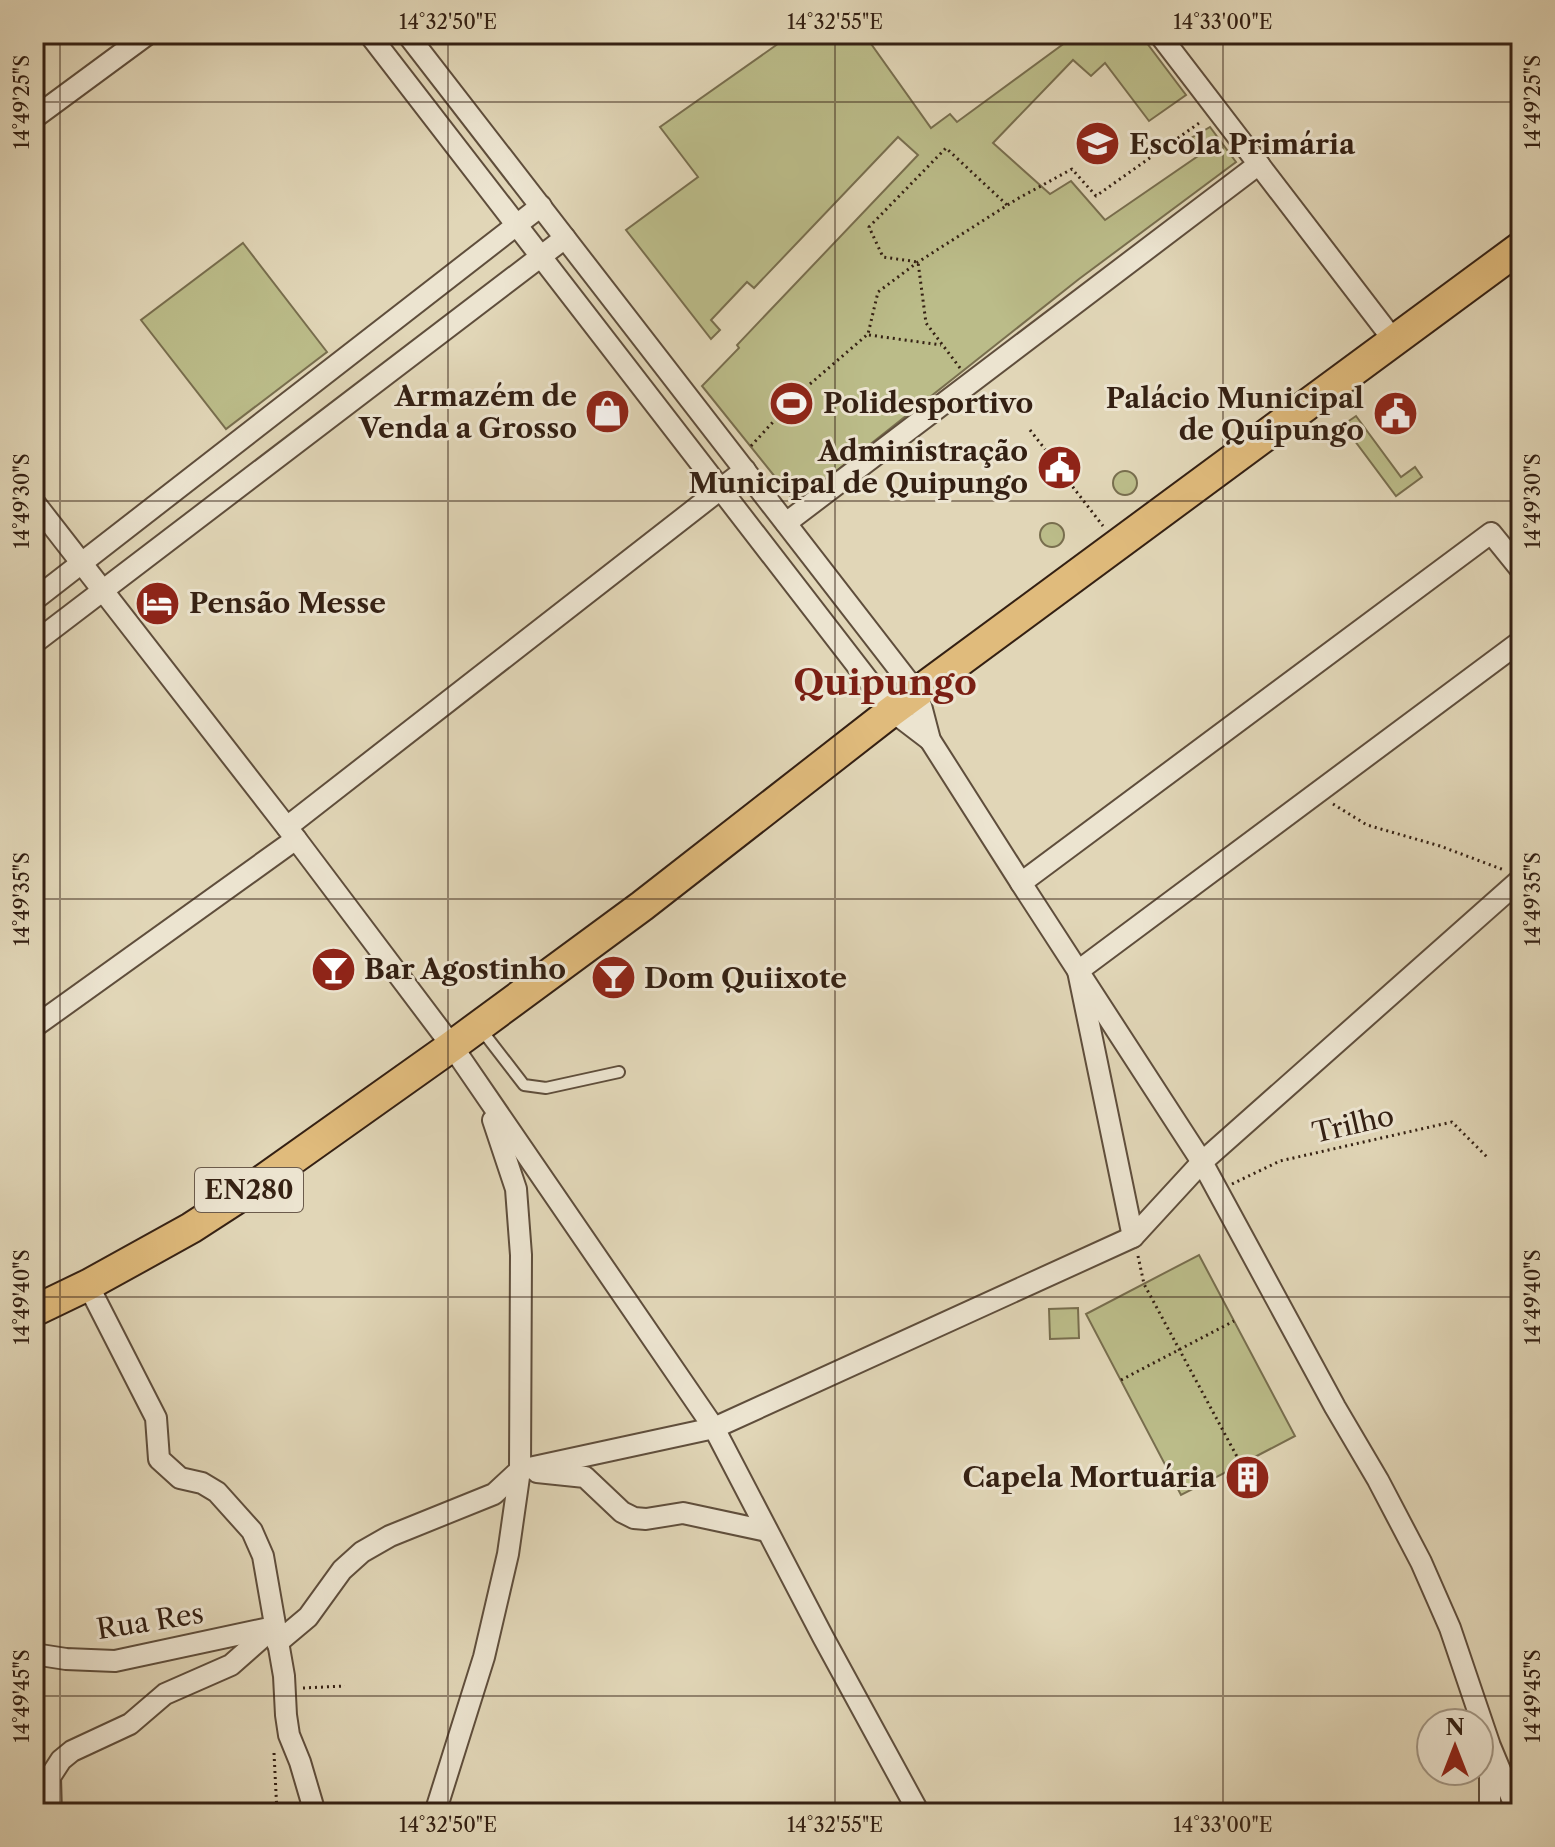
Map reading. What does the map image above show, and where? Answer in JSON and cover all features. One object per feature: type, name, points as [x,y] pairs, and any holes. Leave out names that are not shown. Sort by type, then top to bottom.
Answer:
[{"type":"main road","name":"EN280","points":[[34,1311],[167,1242],[245,1193],[452,1046],[642,906],[892,711],[1521,247]]},
{"type":"street","points":[[34,118],[148,34]]},
{"type":"street","points":[[369,34],[892,711],[930,740]]},
{"type":"street","points":[[407,34],[918,694],[930,740],[1218,1190],[1421,1562],[1450,1628],[1477,1707]]},
{"type":"street","points":[[1159,34],[1395,342]]},
{"type":"street","points":[[786,523],[1259,164]]},
{"type":"street","points":[[34,600],[541,206]]},
{"type":"street","points":[[34,643],[565,238]]},
{"type":"street","points":[[34,1027],[292,833],[745,470]]},
{"type":"street","points":[[34,502],[292,833],[452,1046],[714,1428],[919,1813]]},
{"type":"street","points":[[1021,883],[1491,533],[1521,570]]},
{"type":"street","points":[[1078,971],[1521,641]]},
{"type":"street","points":[[51,1813],[50,1777],[61,1760],[72,1751],[130,1724],[165,1694],[231,1665],[308,1617],[342,1570],[362,1552],[390,1536],[494,1494],[520,1470],[714,1428],[1133,1237],[1202,1162],[1514,875]]},
{"type":"street","points":[[1078,971],[1133,1237]]},
{"type":"street","points":[[435,1813],[484,1657],[508,1554],[520,1470],[521,1255],[516,1189],[486,1098]]},
{"type":"street","points":[[88,1285],[156,1418],[159,1459],[180,1478],[202,1483],[217,1492],[252,1531],[263,1556],[284,1676],[289,1735],[315,1813]]},
{"type":"street","points":[[520,1470],[585,1477],[622,1512],[634,1518],[683,1513],[767,1531]]},
{"type":"street","name":"Rua Res","points":[[34,1654],[115,1661],[275,1635]]},
{"type":"street","points":[[1495,1758],[1518,1813]]},
{"type":"street","points":[[1490,1787],[1490,1813]]},
{"type":"lane","points":[[479,1026],[524,1085],[546,1088],[619,1072]]},
{"type":"path","points":[[810,384],[868,334],[878,292],[918,262],[1007,205],[1072,169],[1096,196],[1204,119]]},
{"type":"path","points":[[918,262],[883,257],[869,227],[946,148],[1007,205]]},
{"type":"path","points":[[918,262],[926,323],[962,371]]},
{"type":"path","points":[[868,334],[941,345]]},
{"type":"path","points":[[751,446],[773,422]]},
{"type":"path","points":[[1030,430],[1048,453]]},
{"type":"path","points":[[1069,482],[1105,529]]},
{"type":"path","points":[[1316,794],[1367,825],[1440,846],[1514,875]]},
{"type":"path","name":"Trilho","points":[[1218,1190],[1280,1161],[1452,1122],[1488,1158]]},
{"type":"path","points":[[1133,1237],[1144,1284],[1241,1464]]},
{"type":"path","points":[[1121,1380],[1234,1321]]},
{"type":"green space","points":[[792,34],[864,34],[931,128],[950,114],[957,122],[1077,34],[1140,34],[1186,95],[1149,121],[1105,63],[1091,76],[1073,60],[993,143],[1050,194],[1071,181],[1105,220],[1198,156],[1186,141],[1210,127],[1236,162],[1079,279],[796,503],[702,386],[739,348],[737,345],[918,155],[898,137],[754,288],[747,282],[711,320],[720,330],[711,339],[626,230],[698,177],[660,127]]},
{"type":"green space","points":[[243,243],[327,352],[226,429],[141,320]]},
{"type":"green space","points":[[1356,416],[1401,477],[1415,467],[1422,477],[1396,496],[1343,425]]},
{"type":"green space","points":[[1125,471],[1133,475],[1137,483],[1133,491],[1125,495],[1117,491],[1113,483],[1117,475]]},
{"type":"green space","points":[[1052,523],[1060,527],[1064,535],[1060,543],[1052,547],[1044,543],[1040,535],[1044,527]]},
{"type":"green space","points":[[1199,1255],[1295,1436],[1249,1460],[1262,1484],[1245,1493],[1232,1469],[1181,1495],[1086,1314]]},
{"type":"green space","points":[[1078,1308],[1079,1338],[1050,1339],[1049,1309]]},
{"type":"place","name":"Escola Primária","points":[[1098,144]]},
{"type":"place","name":"Polidesportivo","points":[[792,403]]},
{"type":"place","name":"Armazém de Venda a Grosso","points":[[608,412]]},
{"type":"place","name":"Palácio Municipal de Quipungo","points":[[1395,414]]},
{"type":"place","name":"Administração Municipal de Quipungo","points":[[1059,467]]},
{"type":"place","name":"Pensão Messe","points":[[158,603]]},
{"type":"place","name":"Bar Agostinho","points":[[333,969]]},
{"type":"place","name":"Dom Quiixote","points":[[613,978]]},
{"type":"place","name":"Capela Mortuária","points":[[1247,1477]]},
{"type":"district","name":"Quipungo","points":[[885,682]]}]
